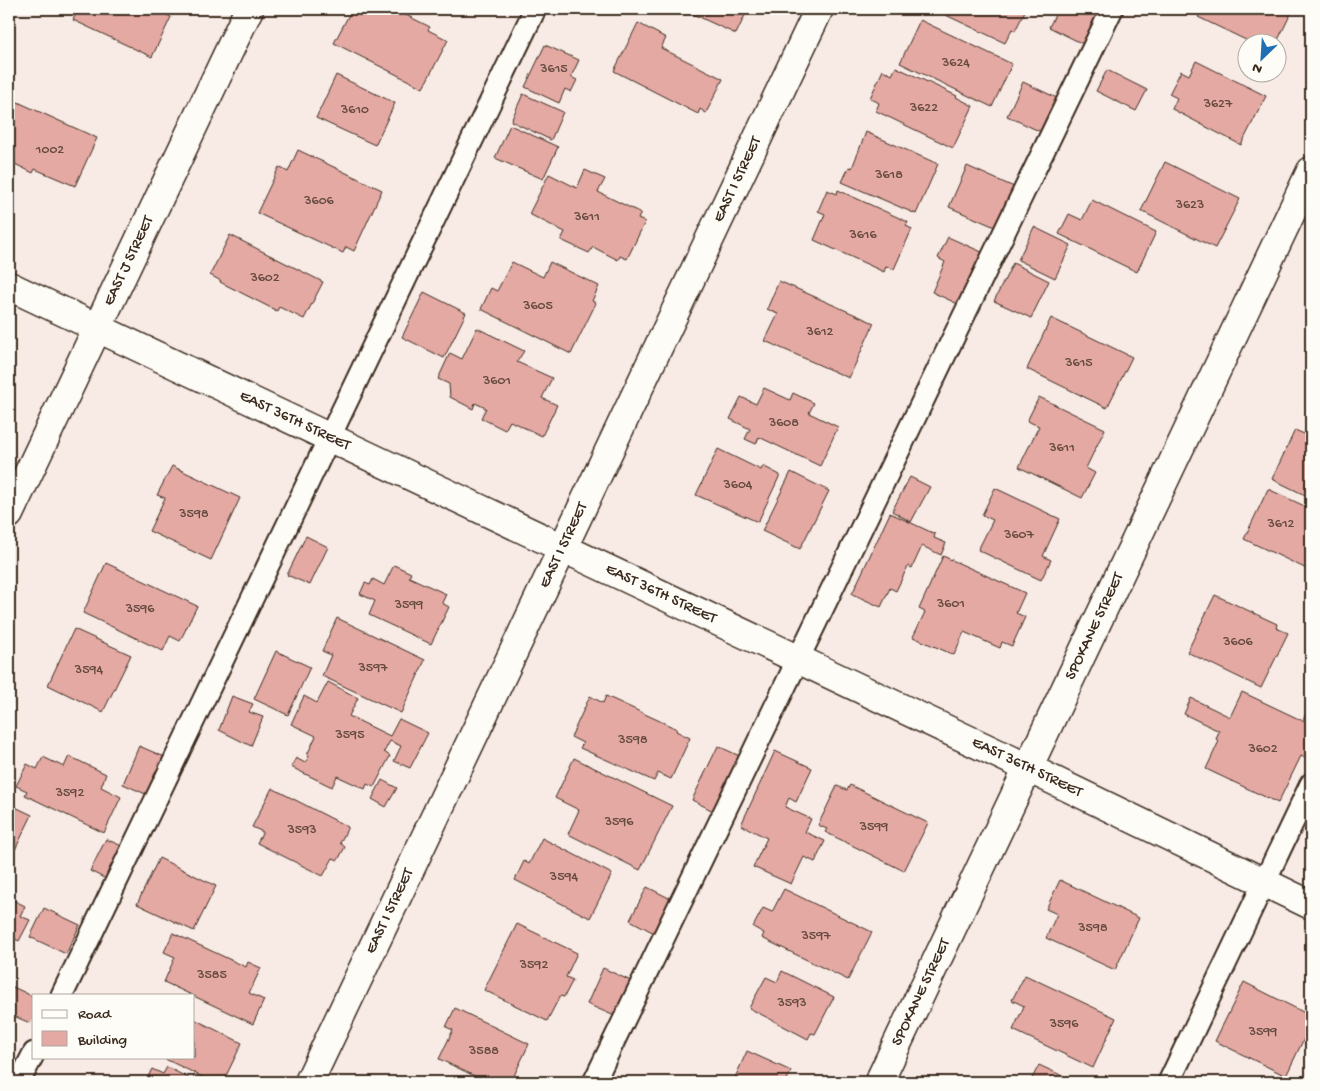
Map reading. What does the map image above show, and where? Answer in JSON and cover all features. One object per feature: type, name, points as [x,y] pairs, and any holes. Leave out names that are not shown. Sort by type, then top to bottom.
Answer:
[{"type":"street","name":"EAST J STREET","points":[[9,514],[249,9]]},
{"type":"street","name":"EAST I STREET","points":[[309,1082],[819,9]]},
{"type":"street","name":"SPOKANE STREET","points":[[879,1082],[1311,171]]},
{"type":"street","name":"EAST 36TH STREET","points":[[9,286],[1028,768],[1311,905]]},
{"type":"lane","points":[[62,994],[535,9]]},
{"type":"lane","points":[[594,1082],[1112,9]]},
{"type":"lane","points":[[1169,1082],[1311,784]]},
{"type":"lane","points":[[20,1082],[32,1057]]},
{"type":"building","points":[[78,9],[163,9],[161,12],[171,17],[152,57],[73,20]]},
{"type":"building","points":[[352,9],[394,9],[430,27],[428,30],[448,40],[423,88],[334,43]]},
{"type":"building","points":[[682,9],[748,9],[736,34]]},
{"type":"building","points":[[933,9],[1026,9],[1015,31],[1012,29],[1005,43]]},
{"type":"building","points":[[1058,9],[1100,9],[1083,44],[1049,27]]},
{"type":"building","points":[[1202,9],[1293,9],[1282,32],[1238,32],[1238,36],[1198,17]]},
{"type":"building","points":[[920,20],[1012,64],[992,107],[900,63]]},
{"type":"building","points":[[638,23],[666,38],[661,48],[723,79],[706,113],[700,109],[698,114],[614,71]]},
{"type":"building","points":[[545,45],[579,60],[571,77],[577,80],[571,92],[565,89],[559,103],[525,87]]},
{"type":"building","points":[[1196,61],[1266,96],[1241,145],[1172,109],[1177,98],[1169,94],[1181,71],[1189,75]]},
{"type":"building","points":[[896,67],[957,96],[973,106],[953,148],[876,111],[879,103],[870,98],[883,70],[892,75]]},
{"type":"building","points":[[1107,70],[1147,90],[1136,111],[1096,91]]},
{"type":"building","points":[[336,75],[395,103],[375,145],[316,118]]},
{"type":"building","points":[[1023,82],[1057,98],[1041,132],[1007,116]]},
{"type":"building","points":[[523,94],[563,112],[551,140],[511,121]]},
{"type":"building","points":[[9,98],[97,138],[75,186],[35,169],[33,173],[9,161]]},
{"type":"building","points":[[510,125],[558,147],[543,179],[495,158]]},
{"type":"building","points":[[866,132],[938,164],[916,214],[842,182],[849,167],[852,168]]},
{"type":"building","points":[[298,150],[382,190],[354,251],[346,247],[343,253],[257,213],[279,167],[288,172]]},
{"type":"building","points":[[1165,162],[1240,199],[1215,248],[1141,211]]},
{"type":"building","points":[[967,166],[1014,187],[997,228],[949,207]]},
{"type":"building","points":[[585,170],[605,179],[598,192],[641,213],[638,219],[645,222],[627,259],[620,256],[618,260],[593,247],[589,253],[561,240],[565,232],[529,214],[549,174],[577,188]]},
{"type":"building","points":[[827,190],[837,194],[838,190],[908,222],[906,226],[912,229],[894,269],[886,266],[884,272],[814,240],[825,214],[818,211]]},
{"type":"building","points":[[1092,200],[1156,232],[1137,272],[1059,234],[1069,214],[1082,220]]},
{"type":"building","points":[[1034,227],[1071,245],[1055,278],[1018,260]]},
{"type":"building","points":[[230,235],[323,282],[304,319],[279,307],[277,311],[210,275]]},
{"type":"building","points":[[948,237],[984,253],[960,305],[932,292],[945,262],[938,258]]},
{"type":"building","points":[[512,262],[543,277],[550,262],[599,286],[592,301],[596,303],[571,354],[481,309],[491,288],[497,291]]},
{"type":"building","points":[[1013,263],[1049,281],[1031,318],[994,301]]},
{"type":"building","points":[[779,281],[874,323],[849,378],[765,341],[778,314],[767,309]]},
{"type":"building","points":[[424,292],[466,313],[444,358],[402,337]]},
{"type":"building","points":[[1051,318],[1132,357],[1107,408],[1027,369]]},
{"type":"building","points":[[477,328],[524,351],[517,362],[552,378],[542,398],[557,405],[542,436],[510,421],[505,430],[481,418],[486,408],[475,403],[473,409],[450,397],[449,384],[438,379],[450,353],[462,359]]},
{"type":"building","points":[[764,388],[790,400],[793,393],[814,403],[809,413],[838,427],[820,466],[759,437],[756,444],[745,439],[750,429],[730,419],[741,397],[756,404]]},
{"type":"building","points":[[1039,397],[1105,429],[1086,468],[1095,473],[1082,498],[1019,467],[1039,426],[1027,421]]},
{"type":"building","points":[[1295,430],[1311,437],[1311,498],[1272,479]]},
{"type":"building","points":[[718,449],[761,470],[763,466],[780,475],[758,522],[696,495]]},
{"type":"building","points":[[172,466],[240,498],[211,560],[149,531],[165,498],[157,495]]},
{"type":"building","points":[[791,472],[829,491],[800,549],[762,531]]},
{"type":"building","points":[[910,477],[930,487],[911,522],[892,511]]},
{"type":"building","points":[[995,488],[1060,519],[1043,556],[1051,560],[1041,580],[978,550],[993,520],[982,515]]},
{"type":"building","points":[[1268,489],[1311,509],[1311,571],[1244,539]]},
{"type":"building","points":[[890,513],[935,534],[934,538],[946,543],[941,555],[922,546],[912,568],[908,566],[896,591],[890,588],[881,607],[852,594]]},
{"type":"building","points":[[306,536],[328,547],[310,585],[287,575]]},
{"type":"building","points":[[943,556],[1025,593],[1016,613],[1025,617],[1012,646],[1002,642],[1000,648],[964,632],[954,655],[913,637],[925,612],[919,609]]},
{"type":"building","points":[[106,563],[197,606],[180,641],[170,636],[163,651],[83,613]]},
{"type":"building","points":[[394,565],[411,573],[409,577],[446,594],[442,603],[449,607],[431,644],[369,615],[375,601],[360,594],[365,583],[370,585],[373,579],[384,585]]},
{"type":"building","points":[[1215,595],[1277,624],[1276,628],[1288,633],[1261,688],[1187,652]]},
{"type":"building","points":[[337,618],[425,660],[401,713],[322,676],[331,655],[322,651]]},
{"type":"building","points":[[74,629],[131,655],[103,712],[48,685]]},
{"type":"building","points":[[276,651],[310,667],[288,715],[254,699]]},
{"type":"building","points":[[328,682],[358,698],[349,716],[390,736],[399,719],[428,733],[410,768],[394,761],[401,746],[390,741],[384,752],[390,756],[374,787],[367,784],[365,789],[337,776],[332,787],[291,767],[296,758],[305,763],[316,736],[291,724],[304,696],[317,703]]},
{"type":"building","points":[[1242,692],[1303,721],[1306,713],[1311,715],[1311,761],[1301,756],[1278,803],[1206,769],[1219,741],[1216,739],[1219,731],[1184,714],[1191,698],[1230,717]]},
{"type":"building","points":[[232,696],[253,704],[249,712],[263,717],[251,746],[219,730]]},
{"type":"building","points":[[590,696],[603,703],[606,696],[677,729],[676,731],[690,738],[671,779],[658,773],[654,781],[580,748],[583,743],[571,737]]},
{"type":"building","points":[[139,746],[167,758],[150,796],[123,784]]},
{"type":"building","points":[[718,746],[744,758],[717,813],[692,800]]},
{"type":"building","points":[[775,751],[812,768],[796,802],[789,798],[785,807],[811,819],[805,832],[825,841],[815,862],[804,857],[791,884],[753,867],[767,838],[741,825]]},
{"type":"building","points":[[69,756],[106,774],[101,787],[121,797],[104,833],[25,795],[27,791],[16,786],[27,764],[37,769],[43,757],[64,767]]},
{"type":"building","points":[[574,758],[672,806],[640,870],[568,834],[579,810],[555,798]]},
{"type":"building","points":[[382,780],[397,788],[386,807],[372,799]]},
{"type":"building","points":[[850,785],[928,823],[904,871],[825,832],[827,829],[818,825],[837,786],[847,790]]},
{"type":"building","points":[[272,788],[348,827],[340,843],[345,847],[338,860],[333,858],[323,876],[257,843],[263,832],[252,827]]},
{"type":"building","points":[[9,804],[32,815],[9,862]]},
{"type":"building","points":[[542,838],[612,874],[590,918],[515,880],[524,861],[529,864]]},
{"type":"building","points":[[106,839],[124,847],[108,880],[90,871]]},
{"type":"building","points":[[159,858],[216,886],[194,931],[137,904]]},
{"type":"building","points":[[1060,880],[1139,918],[1115,970],[1046,938],[1057,914],[1046,909]]},
{"type":"building","points":[[647,887],[673,900],[656,934],[630,920]]},
{"type":"building","points":[[784,889],[872,932],[848,980],[762,938],[764,933],[753,927],[763,908],[772,912]]},
{"type":"building","points":[[9,898],[25,906],[20,916],[30,920],[19,941],[9,936]]},
{"type":"building","points":[[44,908],[80,925],[66,954],[30,937]]},
{"type":"building","points":[[517,924],[577,953],[566,977],[573,980],[564,997],[560,996],[547,1021],[484,990]]},
{"type":"building","points":[[173,933],[246,967],[248,962],[261,968],[249,993],[264,1000],[253,1024],[195,997],[195,994],[189,994],[164,982],[175,957],[164,952]]},
{"type":"building","points":[[603,968],[633,982],[617,1017],[587,1004]]},
{"type":"building","points":[[782,971],[834,997],[815,1034],[811,1033],[808,1039],[749,1008],[766,977],[777,982]]},
{"type":"building","points":[[1025,975],[1116,1018],[1093,1068],[1013,1030],[1024,1006],[1012,1000]]},
{"type":"building","points":[[1244,982],[1311,1016],[1311,1024],[1286,1076],[1215,1041]]},
{"type":"building","points":[[9,985],[32,996],[32,1020],[30,1023],[9,1014]]},
{"type":"building","points":[[455,1008],[529,1044],[511,1082],[487,1082],[439,1059],[453,1030],[446,1027]]},
{"type":"building","points":[[195,1020],[242,1043],[223,1082],[213,1082],[163,1058],[195,1058]]},
{"type":"building","points":[[747,1051],[791,1071],[786,1082],[733,1082]]},
{"type":"building","points":[[1039,1065],[1067,1078],[1065,1082],[1030,1082]]},
{"type":"building","points":[[167,1067],[196,1082],[138,1082],[140,1078],[146,1081],[152,1069],[163,1074]]}]
